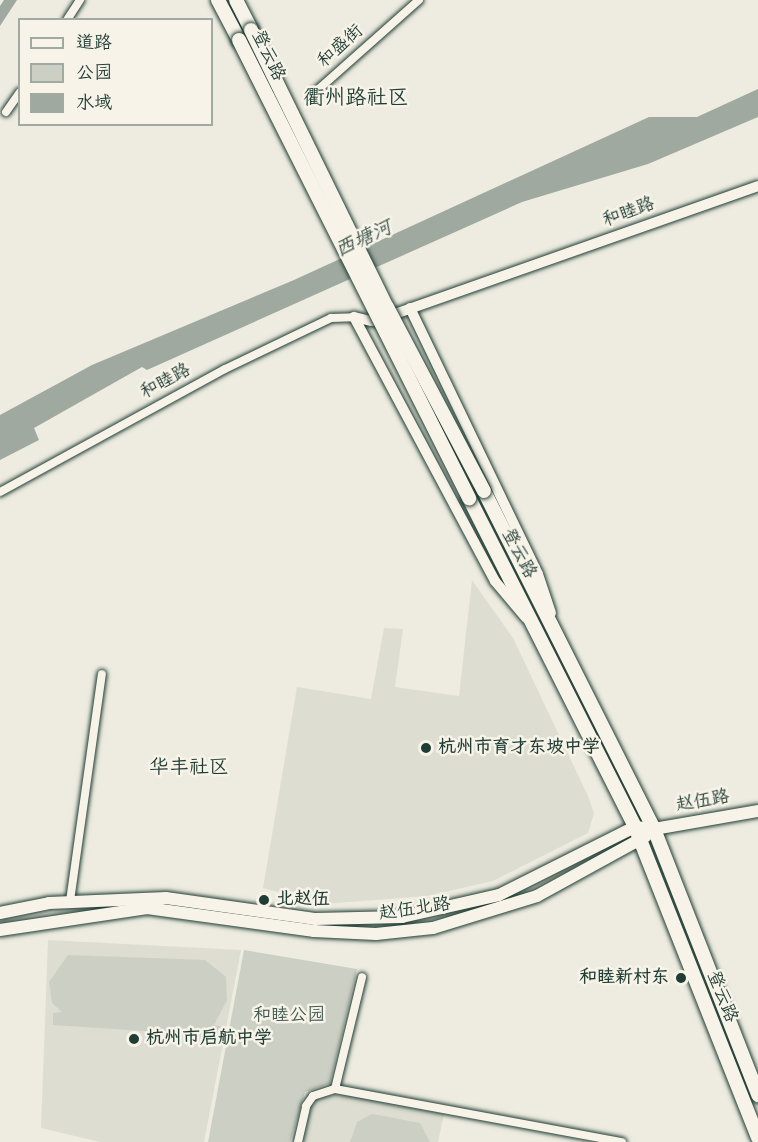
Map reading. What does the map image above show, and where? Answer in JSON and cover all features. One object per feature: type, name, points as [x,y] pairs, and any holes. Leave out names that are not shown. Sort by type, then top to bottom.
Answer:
[{"type":"main road","name":"登云路","points":[[218,0],[469,498],[544,641],[635,827],[758,1137]]},
{"type":"main road","name":"登云路","points":[[236,0],[387,307],[484,491],[654,829],[758,1095]]},
{"type":"main road","name":"赵伍路","points":[[635,827],[654,829],[758,811]]},
{"type":"main road","name":"赵伍北路","points":[[0,913],[70,901],[166,897],[315,919],[402,917],[499,895],[635,827]]},
{"type":"main road","points":[[641,841],[654,829]]},
{"type":"main road","name":"赵伍北路","points":[[0,930],[147,908],[314,931],[405,932],[522,902],[641,841]]},
{"type":"street","points":[[68,18],[80,0]]},
{"type":"street","name":"和盛街","points":[[312,95],[419,0]]},
{"type":"street","points":[[6,112],[18,95]]},
{"type":"street","name":"和睦路","points":[[0,492],[225,369],[331,318],[354,317],[372,321],[758,186]]},
{"type":"street","points":[[410,308],[538,574],[558,636]]},
{"type":"street","points":[[354,317],[495,581],[544,641]]},
{"type":"street","points":[[70,901],[102,674]]},
{"type":"street","points":[[335,1089],[362,977]]},
{"type":"street","points":[[298,1142],[306,1106],[313,1096],[335,1089],[622,1142]]},
{"type":"shaded area","name":"杭州市育才东坡中学","points":[[472,580],[513,638],[588,796],[594,813],[588,833],[493,881],[427,896],[324,904],[263,888],[297,687],[371,699],[384,628],[403,629],[395,687],[459,696]]},
{"type":"shaded area","name":"杭州市启航中学","points":[[48,940],[241,950],[204,1142],[100,1142],[41,1128]]},
{"type":"shaded area","points":[[347,1095],[444,1114],[438,1142],[303,1142],[311,1104],[322,1096]]},
{"type":"green space","name":"和睦公园","points":[[244,950],[357,969],[330,1083],[305,1092],[290,1142],[208,1142]]},
{"type":"green space","points":[[68,955],[205,960],[226,977],[227,1000],[214,1025],[224,1027],[222,1036],[53,1025],[53,1013],[62,1012],[52,1003],[49,982]]},
{"type":"green space","points":[[372,1114],[420,1123],[430,1142],[350,1142],[357,1122]]},
{"type":"water","points":[[4,0],[17,0],[0,26],[0,6]]},
{"type":"water","points":[[758,89],[758,117],[648,164],[522,202],[147,370],[142,367],[34,428],[39,440],[0,460],[0,415],[92,365],[294,280],[649,117],[697,117]]},
{"type":"place","name":"杭州市育才东坡中学","points":[[426,748]]},
{"type":"place","name":"北赵伍","points":[[264,900]]},
{"type":"place","name":"和睦新村东","points":[[681,978]]},
{"type":"place","name":"杭州市启航中学","points":[[134,1039]]},
{"type":"district","name":"衢州路社区","points":[[356,99]]},
{"type":"district","name":"华丰社区","points":[[189,768]]},
{"type":"water label","name":"西塘河","points":[[364,240]]}]
